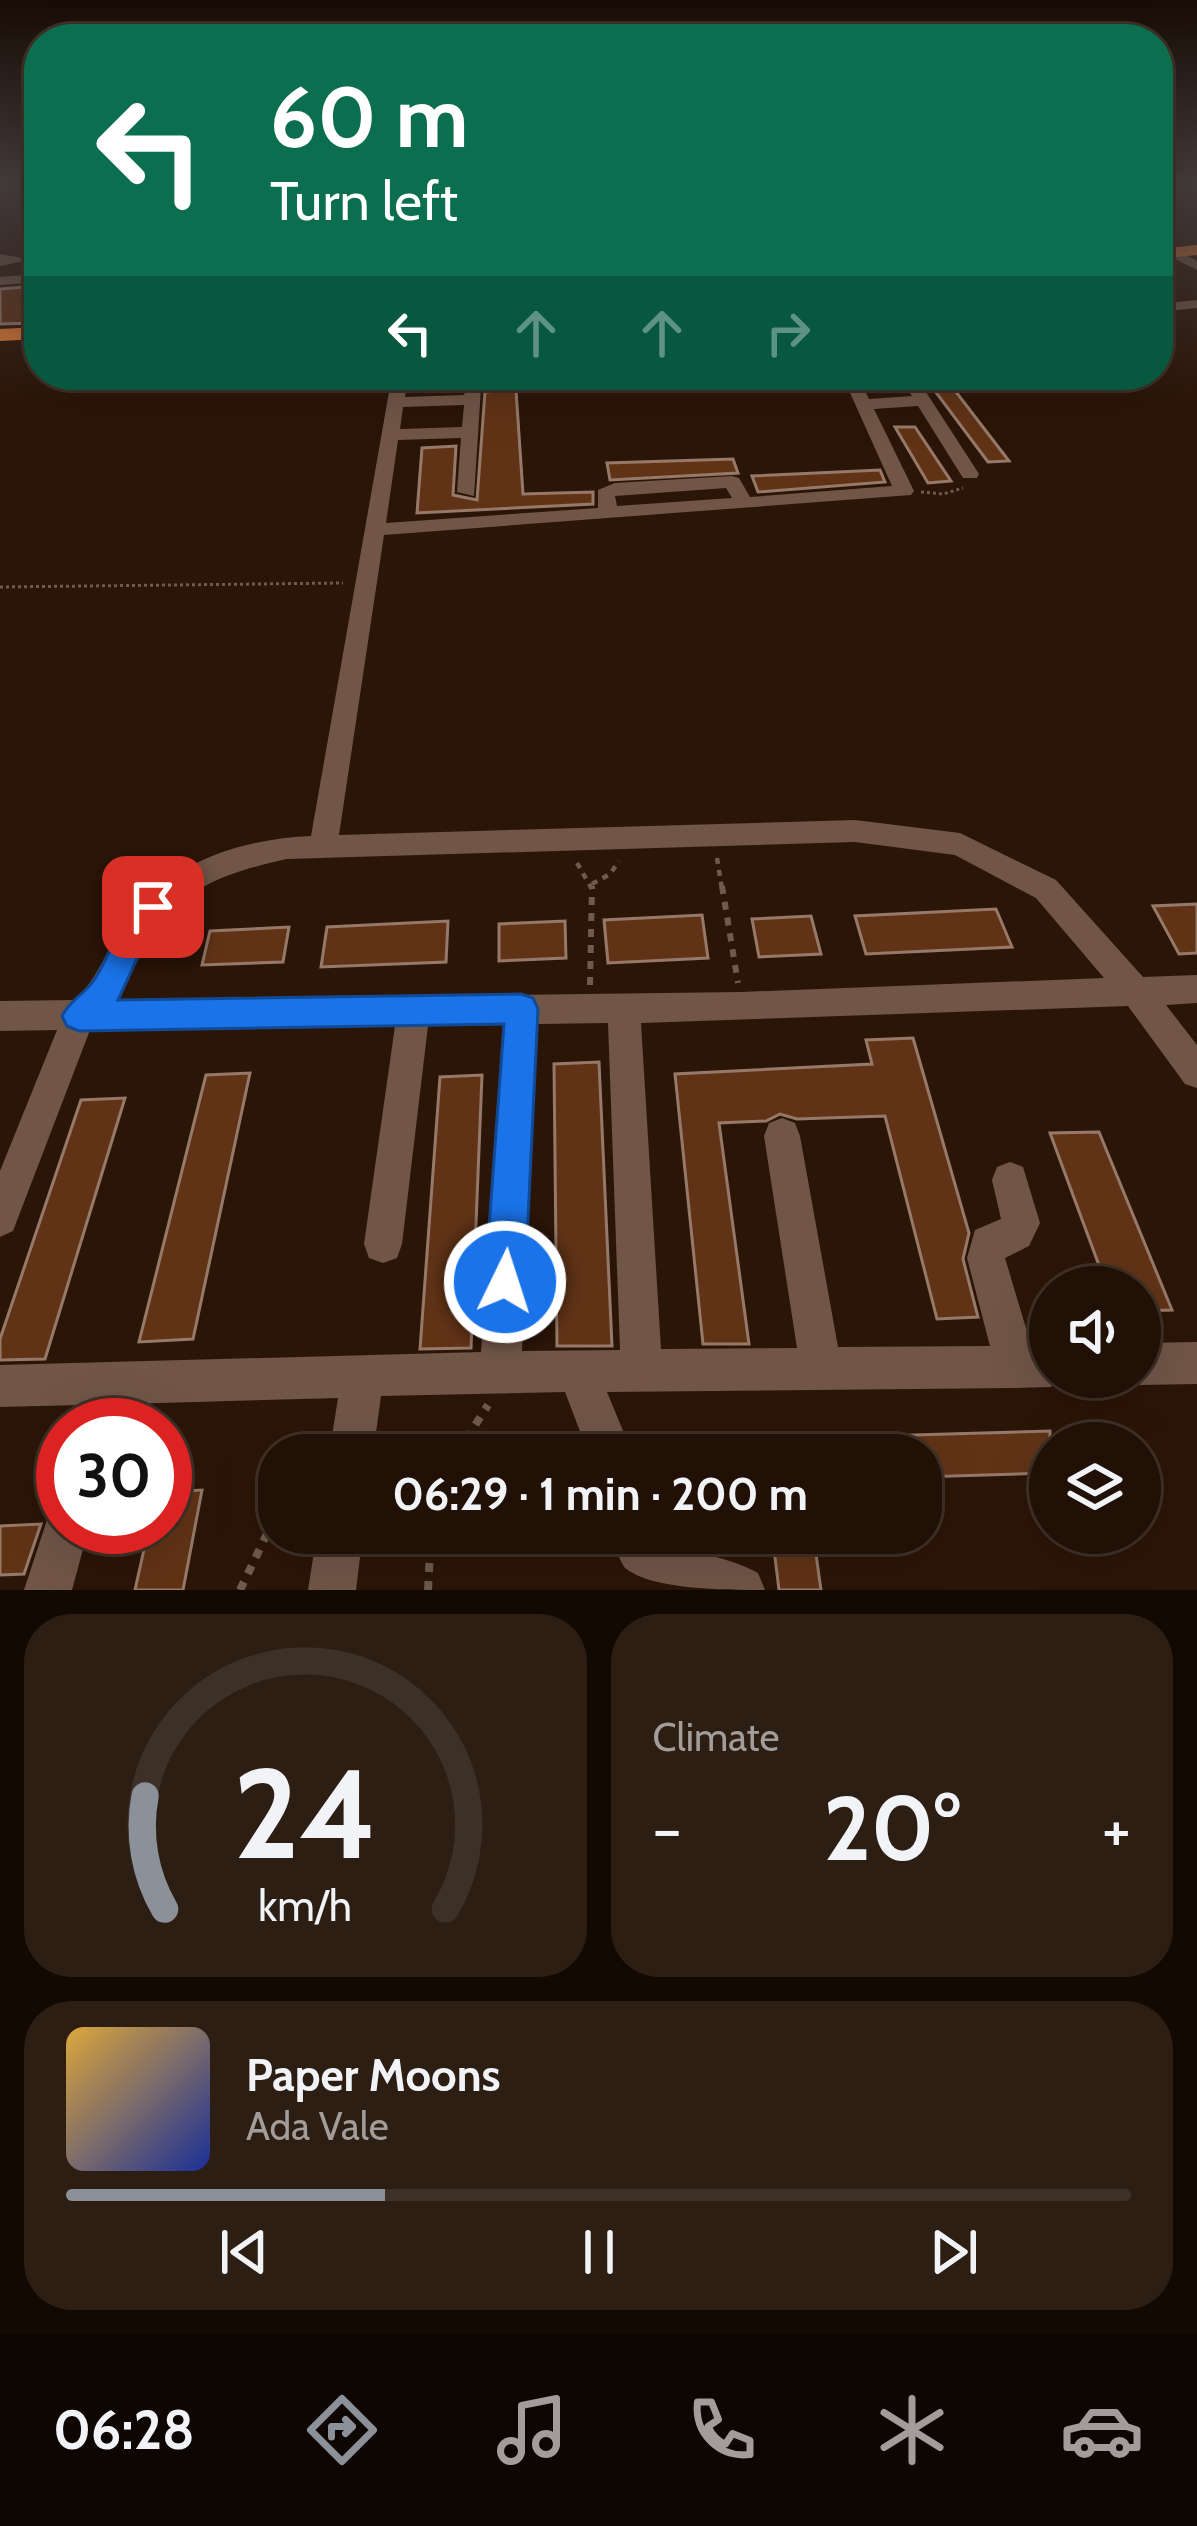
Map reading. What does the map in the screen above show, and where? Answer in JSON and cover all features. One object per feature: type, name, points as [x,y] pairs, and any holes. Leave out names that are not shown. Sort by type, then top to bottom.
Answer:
[{"type":"street","points":[[324,844],[398,390]]},
{"type":"street","points":[[376,530],[893,493],[905,488],[858,390]]},
{"type":"street","points":[[864,404],[905,390]]},
{"type":"street","points":[[916,390],[970,474]]},
{"type":"street","points":[[396,402],[472,394],[467,492]]},
{"type":"street","points":[[391,435],[470,432]]},
{"type":"street","points":[[0,1219],[79,1016],[104,994],[135,931],[171,891],[220,862],[324,844],[855,831],[960,844],[1046,889],[1138,994],[1197,1072]]},
{"type":"street","points":[[0,1016],[741,1007],[1197,989]]},
{"type":"street","points":[[607,1008],[642,1373]]},
{"type":"street","points":[[500,1372],[521,1009]]},
{"type":"street","points":[[383,1244],[414,1010]]},
{"type":"street","points":[[782,1136],[821,1370]]},
{"type":"street","points":[[1010,1180],[1022,1223],[1015,1232],[989,1244],[986,1258],[1029,1357]]},
{"type":"street","points":[[1161,1364],[1197,1363]]},
{"type":"street","points":[[0,1386],[500,1372],[1029,1366]]},
{"type":"street","points":[[579,1374],[602,1434]]},
{"type":"street","points":[[354,1434],[363,1376]]},
{"type":"street","points":[[104,1398],[108,1382]]},
{"type":"street","points":[[48,1590],[58,1554]]},
{"type":"street","points":[[332,1590],[337,1554]]},
{"type":"street","points":[[642,1554],[659,1573],[723,1581],[741,1590]]},
{"type":"path","points":[[905,488],[943,494],[968,485],[970,474]]},
{"type":"path","points":[[0,587],[366,583]]},
{"type":"path","points":[[713,835],[741,1007]]},
{"type":"path","points":[[592,884],[614,868],[622,838]]},
{"type":"path","points":[[578,840],[579,868],[592,884],[607,1008]]},
{"type":"path","points":[[467,1434],[489,1405],[500,1372]]},
{"type":"path","points":[[240,1590],[258,1553]]},
{"type":"path","points":[[428,1590],[430,1554]]},
{"type":"building","points":[[24,287],[24,323],[0,324],[0,289]]},
{"type":"building","points":[[516,390],[523,494],[593,492],[593,504],[417,513],[422,448],[456,446],[453,495],[477,500],[485,392]]},
{"type":"building","points":[[934,390],[955,390],[1009,461],[988,462]]},
{"type":"building","points":[[895,427],[915,427],[951,481],[928,483]]},
{"type":"building","points":[[733,459],[738,473],[610,480],[607,463]]},
{"type":"building","points":[[880,470],[885,482],[758,492],[752,476]]},
{"type":"building","points":[[1197,904],[1197,953],[1179,954],[1153,906]]},
{"type":"building","points":[[996,909],[1012,947],[866,954],[855,916]]},
{"type":"building","points":[[702,915],[708,958],[608,963],[604,920]]},
{"type":"building","points":[[811,916],[821,954],[759,957],[752,919]]},
{"type":"building","points":[[448,921],[446,962],[321,967],[327,927]]},
{"type":"building","points":[[565,921],[566,958],[499,961],[499,924]]},
{"type":"building","points":[[289,927],[283,962],[202,965],[210,931]]},
{"type":"building","points":[[913,1038],[969,1233],[963,1259],[978,1317],[937,1319],[885,1116],[797,1119],[780,1114],[766,1121],[719,1123],[749,1344],[703,1344],[675,1074],[872,1064],[866,1040]]},
{"type":"building","points":[[599,1062],[612,1346],[557,1346],[554,1064]]},
{"type":"building","points":[[250,1073],[193,1339],[139,1342],[206,1075]]},
{"type":"building","points":[[482,1075],[471,1348],[420,1349],[440,1077]]},
{"type":"building","points":[[125,1098],[45,1359],[0,1360],[0,1339],[81,1100]]},
{"type":"building","points":[[1099,1132],[1154,1266],[1099,1266],[1050,1133]]},
{"type":"building","points":[[1161,1283],[1172,1310],[1161,1310]]},
{"type":"building","points":[[1029,1432],[1029,1474],[942,1476],[942,1434]]},
{"type":"building","points":[[202,1490],[192,1543],[192,1491]]},
{"type":"building","points":[[36,1524],[24,1574],[0,1575],[0,1526]]},
{"type":"building","points":[[143,1554],[190,1554],[183,1590],[135,1590]]},
{"type":"building","points":[[775,1554],[816,1554],[821,1590],[779,1590]]},
{"type":"route","points":[[153,907],[135,931],[104,994],[79,1016],[521,1009],[505,1282]]}]
